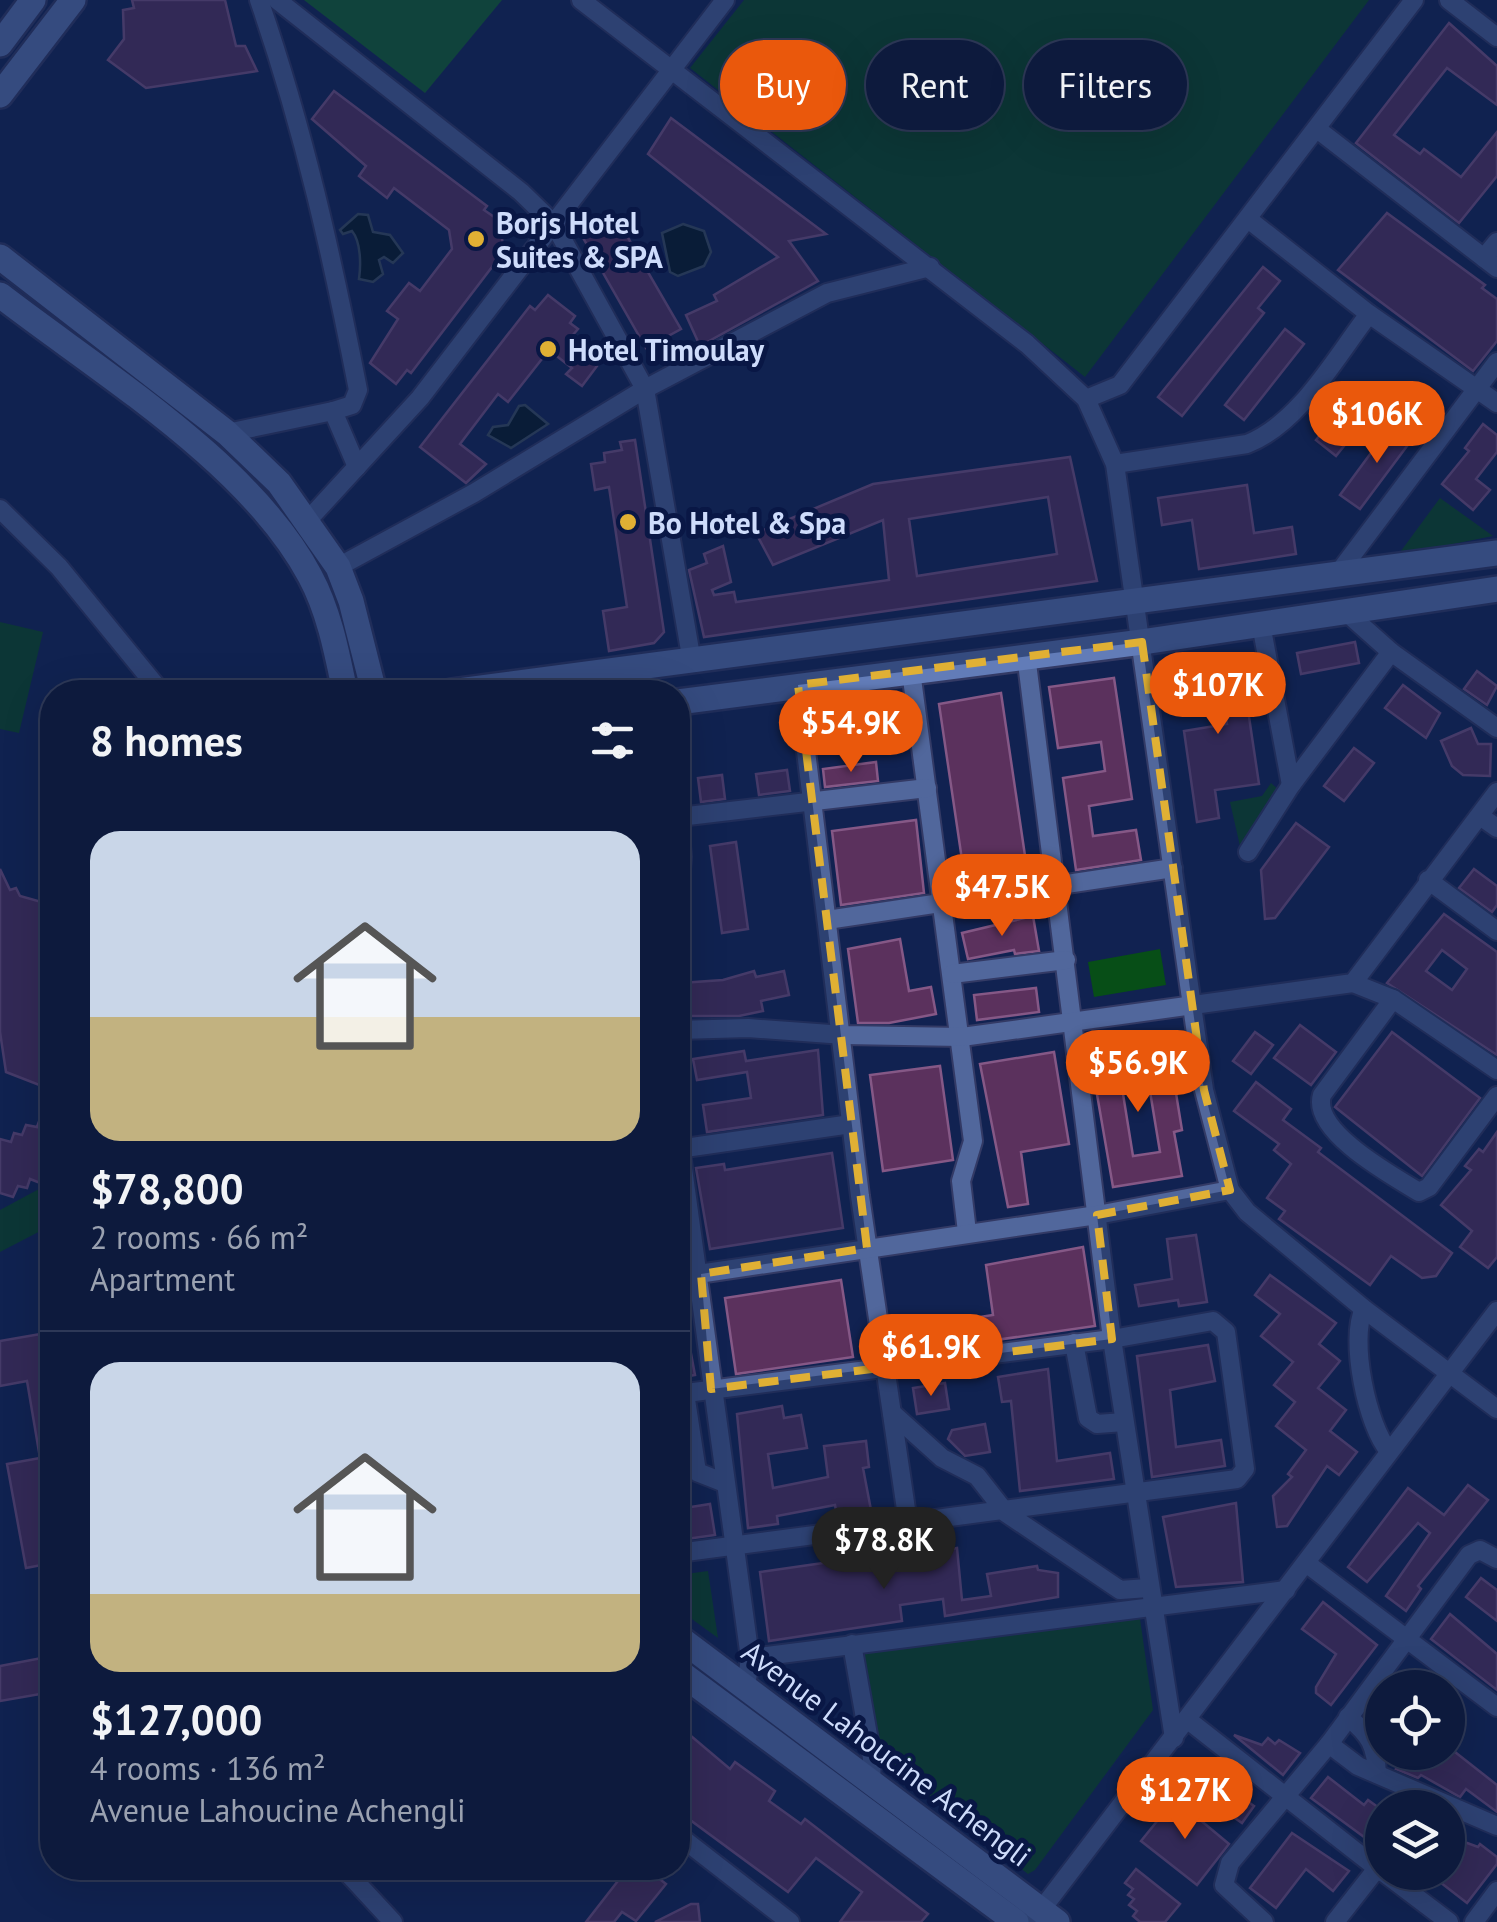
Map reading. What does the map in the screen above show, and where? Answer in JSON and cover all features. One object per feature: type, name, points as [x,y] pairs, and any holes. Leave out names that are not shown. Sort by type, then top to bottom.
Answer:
[{"type":"street","points":[[0,44],[34,0]]},
{"type":"street","points":[[0,95],[72,0]]},
{"type":"street","points":[[227,433],[352,406],[358,390],[339,282],[302,133],[259,0]]},
{"type":"street","points":[[276,0],[521,192],[554,224],[645,390],[692,662]]},
{"type":"street","points":[[581,0],[930,267],[1027,344],[1086,400],[1114,464],[1204,1090],[1230,1190],[1247,1212],[1364,1309],[1497,1409]]},
{"type":"street","points":[[309,520],[420,398],[725,0]]},
{"type":"street","points":[[1086,400],[1120,385],[1414,0]]},
{"type":"street","points":[[1461,4],[1497,38]]},
{"type":"street","points":[[1317,128],[1490,263],[1497,242]]},
{"type":"street","points":[[1248,219],[1369,314],[1497,403]]},
{"type":"street","points":[[0,257],[227,433],[309,520],[338,567],[361,634],[371,680]]},
{"type":"street","points":[[338,567],[474,493],[645,390],[827,293],[930,267]]},
{"type":"street","points":[[0,295],[182,434],[254,498],[285,534],[312,578],[324,608],[342,680]]},
{"type":"street","points":[[1114,464],[1248,444],[1268,436],[1287,420],[1369,314]]},
{"type":"street","points":[[1337,575],[1497,362]]},
{"type":"street","points":[[333,411],[357,466]]},
{"type":"street","points":[[0,509],[70,578],[152,680]]},
{"type":"street","points":[[547,680],[1497,552]]},
{"type":"street","points":[[690,700],[1142,642],[1497,589]]},
{"type":"street","points":[[1345,611],[1391,652],[1497,728]]},
{"type":"street","points":[[1261,624],[1291,786]]},
{"type":"street","points":[[1248,852],[1291,786],[1391,652]]},
{"type":"street","points":[[1026,655],[1112,1338],[1149,1597],[1174,1738]]},
{"type":"street","points":[[911,670],[962,1037],[972,1141],[961,1181],[967,1232]]},
{"type":"street","points":[[798,685],[867,1248],[908,1523]]},
{"type":"street","points":[[690,813],[928,788]]},
{"type":"street","points":[[1353,984],[1497,792]]},
{"type":"street","points":[[1480,816],[1497,828]]},
{"type":"street","points":[[826,920],[1172,868]]},
{"type":"street","points":[[1428,880],[1497,931]]},
{"type":"street","points":[[952,974],[1066,960]]},
{"type":"street","points":[[690,1030],[748,1028],[844,1036],[962,1037],[1353,984],[1393,998],[1497,1070]]},
{"type":"street","points":[[1393,998],[1322,1095],[1320,1112],[1332,1131],[1419,1192],[1429,1187],[1497,1096]]},
{"type":"street","points":[[690,1142],[851,1124]]},
{"type":"street","points":[[690,1275],[1097,1215],[1230,1190]]},
{"type":"street","points":[[690,1211],[750,1658],[746,1687]]},
{"type":"street","points":[[1364,1309],[1358,1335],[1372,1422],[1389,1452]]},
{"type":"street","points":[[1044,1918],[1174,1738],[1497,1311]]},
{"type":"street","points":[[690,1392],[1112,1338],[1213,1321],[1226,1332],[1243,1474],[1134,1496],[690,1552]]},
{"type":"street","points":[[1074,1343],[1088,1418],[1098,1424],[1124,1422]]},
{"type":"street","points":[[892,1413],[942,1458],[977,1476],[1006,1513],[1120,1590],[1149,1597]]},
{"type":"street","points":[[690,1437],[697,1472],[726,1483]]},
{"type":"street","points":[[1264,1922],[1231,1894],[1224,1875],[1329,1744],[1469,1555],[1480,1550],[1497,1559]]},
{"type":"street","points":[[1306,1563],[1496,1705]]},
{"type":"street","points":[[750,1658],[1149,1597],[1286,1590]]},
{"type":"street","points":[[852,1644],[872,1758],[871,1780]]},
{"type":"street","name":"Avenue Lahoucine Achengli","points":[[690,1645],[871,1780],[1044,1918]]},
{"type":"street","name":"Avenue Lahoucine Achengli","points":[[690,1680],[1016,1922]]},
{"type":"street","points":[[1348,1717],[1367,1732],[1376,1748],[1376,1774]]},
{"type":"street","points":[[1188,1720],[1365,1856]]},
{"type":"street","points":[[1329,1744],[1401,1790]]},
{"type":"street","points":[[1465,1816],[1497,1826]]},
{"type":"street","points":[[690,1844],[790,1922]]},
{"type":"street","points":[[354,1880],[393,1922]]},
{"type":"street","points":[[1335,1922],[1365,1888]]},
{"type":"street","points":[[1409,1890],[1450,1922]]},
{"type":"street","points":[[1474,1922],[1497,1891]]},
{"type":"highlighted area","points":[[1142,642],[1204,1090],[1230,1190],[1097,1215],[1112,1339],[711,1389],[701,1274],[867,1248],[798,685]]},
{"type":"green space","points":[[304,0],[502,0],[425,93]]},
{"type":"green space","points":[[744,0],[1369,0],[1085,377],[769,130],[846,130],[846,40],[720,40],[720,91],[690,68]]},
{"type":"green space","points":[[1440,498],[1493,536],[1398,555]]},
{"type":"green space","points":[[0,622],[43,632],[19,733],[0,729]]},
{"type":"green space","points":[[1271,783],[1281,792],[1242,855],[1230,802],[1262,796]]},
{"type":"green space","points":[[1160,949],[1166,985],[1094,997],[1088,962]]},
{"type":"green space","points":[[40,1188],[40,1231],[0,1252],[0,1210]]},
{"type":"green space","points":[[708,1571],[718,1638],[690,1618],[690,1573]]},
{"type":"green space","points":[[1139,1612],[1153,1710],[1035,1870],[1028,1874],[887,1765],[880,1753],[869,1710],[864,1651]]},
{"type":"shaded area","points":[[358,214],[368,215],[373,232],[390,235],[403,253],[393,263],[384,257],[379,260],[383,274],[373,282],[359,279],[357,241],[352,231],[343,234],[340,230]]},
{"type":"shaded area","points":[[683,224],[704,231],[711,252],[704,266],[678,276],[670,272],[662,233]]},
{"type":"shaded area","points":[[525,405],[548,424],[511,448],[488,435],[493,427],[508,425],[519,406]]},
{"type":"building","points":[[132,0],[225,0],[236,46],[245,46],[257,71],[146,88],[108,60],[124,39],[123,10],[134,8]]},
{"type":"building","points":[[1449,23],[1497,66],[1497,105],[1447,68],[1394,135],[1420,154],[1424,149],[1461,177],[1497,132],[1497,176],[1459,223],[1356,143]]},
{"type":"building","name":"Borjs Hotel Suites & SPA","points":[[334,91],[487,206],[484,210],[500,221],[503,247],[495,263],[411,373],[407,370],[396,384],[370,363],[398,319],[387,311],[409,283],[420,291],[452,249],[449,230],[394,188],[387,198],[359,176],[366,166],[312,119]]},
{"type":"building","points":[[671,118],[826,234],[789,241],[818,281],[700,346],[686,315],[717,301],[714,295],[778,257],[648,154]]},
{"type":"building","points":[[1387,213],[1485,285],[1482,288],[1497,299],[1497,341],[1473,371],[1338,270]]},
{"type":"building","points":[[616,217],[681,329],[646,348],[582,236]]},
{"type":"building","points":[[1263,267],[1280,281],[1258,308],[1264,313],[1182,416],[1158,397]]},
{"type":"building","points":[[548,295],[575,316],[570,323],[578,329],[572,336],[587,348],[582,354],[597,366],[582,386],[566,374],[572,368],[549,350],[508,402],[498,394],[460,444],[486,464],[466,483],[420,447],[530,306],[535,310]]},
{"type":"building","points":[[1285,329],[1304,344],[1244,420],[1225,405]]},
{"type":"building","points":[[1353,394],[1373,410],[1336,456],[1316,440]]},
{"type":"building","points":[[1393,423],[1413,438],[1360,509],[1340,495]]},
{"type":"building","points":[[1483,424],[1497,435],[1497,452],[1476,479],[1490,490],[1473,510],[1442,484],[1469,451],[1465,448]]},
{"type":"building","points":[[635,440],[664,632],[654,643],[609,651],[603,611],[627,607],[609,487],[595,490],[591,464],[605,462],[604,453],[622,450],[620,442]]},
{"type":"building","points":[[1070,457],[1097,581],[704,637],[689,570],[707,563],[704,554],[723,546],[731,582],[712,590],[714,595],[734,592],[736,602],[889,580],[883,520],[773,565],[756,533],[873,484]],"holes":[[[1048,497],[1057,554],[917,576],[909,519]]]},
{"type":"building","points":[[1247,485],[1254,533],[1292,527],[1296,554],[1199,569],[1192,520],[1162,525],[1158,498]]},
{"type":"building","points":[[1355,642],[1359,663],[1301,674],[1297,653]]},
{"type":"building","points":[[1241,663],[1259,784],[1215,790],[1219,818],[1197,822],[1184,731],[1227,724],[1223,695],[1179,701],[1174,670]]},
{"type":"building","points":[[1477,671],[1497,686],[1487,705],[1464,689]]},
{"type":"building","points":[[1114,678],[1132,799],[1089,806],[1093,836],[1136,830],[1141,860],[1076,870],[1063,778],[1105,771],[1101,742],[1058,748],[1049,687]]},
{"type":"building","points":[[1403,685],[1440,713],[1426,738],[1385,708]]},
{"type":"building","points":[[1001,693],[1028,876],[966,887],[939,704]]},
{"type":"building","points":[[900,705],[903,733],[820,744],[817,716]]},
{"type":"building","points":[[1471,728],[1478,744],[1491,744],[1490,776],[1463,775],[1452,766],[1441,741]]},
{"type":"building","points":[[1354,748],[1374,763],[1344,801],[1324,786]]},
{"type":"building","points":[[876,762],[878,781],[825,787],[823,769]]},
{"type":"building","points":[[787,770],[790,791],[759,795],[756,774]]},
{"type":"building","points":[[722,775],[725,799],[701,802],[698,778]]},
{"type":"building","points":[[916,820],[924,893],[841,905],[832,831]]},
{"type":"building","points":[[1296,823],[1329,847],[1275,918],[1265,919],[1261,870]]},
{"type":"building","points":[[736,842],[748,929],[722,933],[710,846]]},
{"type":"building","points":[[0,869],[10,890],[16,888],[20,896],[40,902],[40,1085],[6,1072],[0,1032]]},
{"type":"building","points":[[1474,869],[1497,886],[1497,905],[1492,912],[1459,888]]},
{"type":"building","points":[[1444,914],[1497,952],[1497,1055],[1387,983]],"holes":[[[1442,950],[1467,969],[1452,990],[1426,971]]]},
{"type":"building","points":[[1033,916],[1039,951],[1015,954],[1014,950],[968,959],[962,933]]},
{"type":"building","points":[[900,939],[909,991],[931,987],[936,1014],[889,1023],[858,1023],[848,949]]},
{"type":"building","points":[[754,971],[756,977],[784,971],[789,995],[761,1001],[763,1011],[739,1016],[690,1016],[690,982],[723,980]]},
{"type":"building","points":[[1036,988],[1039,1012],[977,1020],[974,995]]},
{"type":"building","points":[[1300,1025],[1336,1052],[1311,1085],[1274,1058]]},
{"type":"building","points":[[1255,1032],[1273,1045],[1251,1074],[1233,1061]]},
{"type":"building","points":[[1392,1032],[1480,1098],[1422,1176],[1335,1107]]},
{"type":"building","points":[[1167,1038],[1182,1130],[1174,1132],[1182,1176],[1113,1187],[1089,1048],[1115,1044],[1133,1156],[1160,1152],[1142,1043]]},
{"type":"building","points":[[818,1050],[823,1115],[707,1132],[703,1105],[751,1098],[747,1072],[697,1080],[693,1059],[744,1051],[746,1061]]},
{"type":"building","points":[[1054,1052],[1069,1144],[1021,1152],[1028,1204],[1008,1207],[980,1064]]},
{"type":"building","points":[[940,1066],[953,1160],[883,1171],[870,1075]]},
{"type":"building","points":[[1256,1082],[1291,1109],[1283,1120],[1321,1148],[1318,1152],[1452,1253],[1436,1276],[1422,1278],[1391,1256],[1370,1285],[1279,1219],[1285,1211],[1267,1198],[1291,1164],[1274,1150],[1279,1144],[1234,1111]]},
{"type":"building","points":[[40,1119],[40,1183],[30,1179],[27,1188],[18,1186],[13,1197],[0,1193],[0,1139],[11,1142],[14,1133],[22,1135],[26,1125],[37,1127]]},
{"type":"building","points":[[1497,1132],[1497,1257],[1488,1268],[1460,1247],[1472,1231],[1441,1205],[1471,1170],[1465,1166],[1479,1149],[1483,1152]]},
{"type":"building","points":[[832,1153],[843,1228],[710,1249],[696,1168],[724,1164],[725,1170]]},
{"type":"building","points":[[1196,1235],[1207,1302],[1179,1306],[1178,1300],[1139,1306],[1135,1285],[1172,1279],[1167,1239]]},
{"type":"building","points":[[1083,1247],[1095,1326],[911,1352],[908,1328],[993,1315],[986,1265]]},
{"type":"building","points":[[1270,1275],[1336,1323],[1319,1344],[1340,1361],[1318,1388],[1346,1410],[1330,1431],[1357,1452],[1339,1475],[1327,1466],[1287,1526],[1277,1527],[1273,1496],[1292,1477],[1288,1474],[1306,1450],[1276,1426],[1295,1402],[1274,1385],[1293,1362],[1261,1336],[1280,1314],[1255,1295]]},
{"type":"building","points":[[841,1280],[853,1357],[736,1374],[725,1298]]},
{"type":"building","points":[[40,1334],[40,1458],[27,1381],[0,1386],[0,1341]]},
{"type":"building","points":[[1208,1345],[1215,1381],[1170,1390],[1176,1447],[1221,1440],[1225,1466],[1152,1477],[1137,1356]]},
{"type":"building","points":[[690,1348],[695,1375],[690,1376]]},
{"type":"building","points":[[1048,1369],[1057,1461],[1110,1453],[1114,1479],[1020,1491],[1011,1401],[1002,1402],[998,1377]]},
{"type":"building","points":[[945,1383],[949,1409],[917,1414],[913,1388]]},
{"type":"building","points":[[782,1406],[784,1418],[801,1415],[807,1448],[768,1454],[773,1488],[828,1477],[824,1446],[866,1441],[869,1467],[863,1468],[871,1510],[837,1516],[835,1505],[777,1516],[778,1524],[748,1528],[737,1414]]},
{"type":"building","points":[[985,1424],[990,1452],[965,1456],[948,1439],[952,1430]]},
{"type":"building","points":[[40,1458],[40,1565],[26,1568],[7,1464]]},
{"type":"building","points":[[1468,1485],[1488,1500],[1418,1586],[1421,1589],[1406,1611],[1386,1596],[1430,1533],[1418,1523],[1367,1582],[1348,1567],[1408,1488],[1444,1515]]},
{"type":"building","points":[[1236,1503],[1243,1582],[1176,1587],[1163,1517]]},
{"type":"building","points":[[710,1504],[715,1535],[690,1538],[690,1507]]},
{"type":"building","points":[[957,1548],[962,1600],[991,1596],[987,1574],[1037,1566],[1038,1570],[1058,1573],[1058,1597],[945,1616],[943,1599],[900,1605],[902,1621],[769,1641],[760,1572],[893,1553],[894,1559]]},
{"type":"building","points":[[1481,1578],[1497,1590],[1497,1621],[1466,1597]]},
{"type":"building","points":[[1323,1602],[1377,1645],[1331,1705],[1316,1693],[1316,1687],[1336,1654],[1302,1629]]},
{"type":"building","points":[[1450,1614],[1497,1654],[1497,1690],[1431,1639]]},
{"type":"building","points":[[40,1658],[40,1694],[0,1701],[0,1666]]},
{"type":"building","points":[[690,1735],[730,1769],[735,1762],[775,1791],[769,1801],[801,1824],[805,1819],[928,1914],[921,1922],[840,1922],[862,1892],[816,1858],[788,1892],[690,1820]]},
{"type":"building","points":[[1234,1735],[1262,1745],[1268,1738],[1275,1744],[1279,1740],[1300,1753],[1283,1775]]},
{"type":"building","points":[[1465,1760],[1497,1785],[1497,1812],[1466,1789],[1448,1790],[1421,1775],[1418,1778],[1398,1770],[1465,1770]]},
{"type":"building","points":[[1193,1763],[1254,1806],[1242,1823],[1180,1780]]},
{"type":"building","points":[[1328,1777],[1365,1804],[1364,1837],[1311,1798]]},
{"type":"building","points":[[1175,1799],[1229,1844],[1197,1885],[1141,1841]]},
{"type":"building","points":[[1292,1833],[1349,1871],[1333,1891],[1306,1869],[1276,1908],[1250,1888]]},
{"type":"building","points":[[1465,1842],[1478,1847],[1480,1844],[1497,1857],[1497,1864],[1467,1903],[1450,1890],[1465,1890]]},
{"type":"building","points":[[1136,1869],[1180,1904],[1165,1922],[1140,1922],[1133,1916],[1137,1911],[1129,1905],[1134,1899],[1128,1895],[1133,1889],[1125,1883]]},
{"type":"building","points":[[619,1880],[661,1880],[666,1884],[636,1921],[622,1912],[614,1922],[586,1922]]},
{"type":"building","points":[[698,1904],[700,1922],[655,1922]]},
{"type":"place","name":"Borjs Hotel Suites & SPA","points":[[476,239]]},
{"type":"place","name":"Hotel Timoulay","points":[[548,349]]},
{"type":"place","name":"Bo Hotel & Spa","points":[[628,522]]}]
